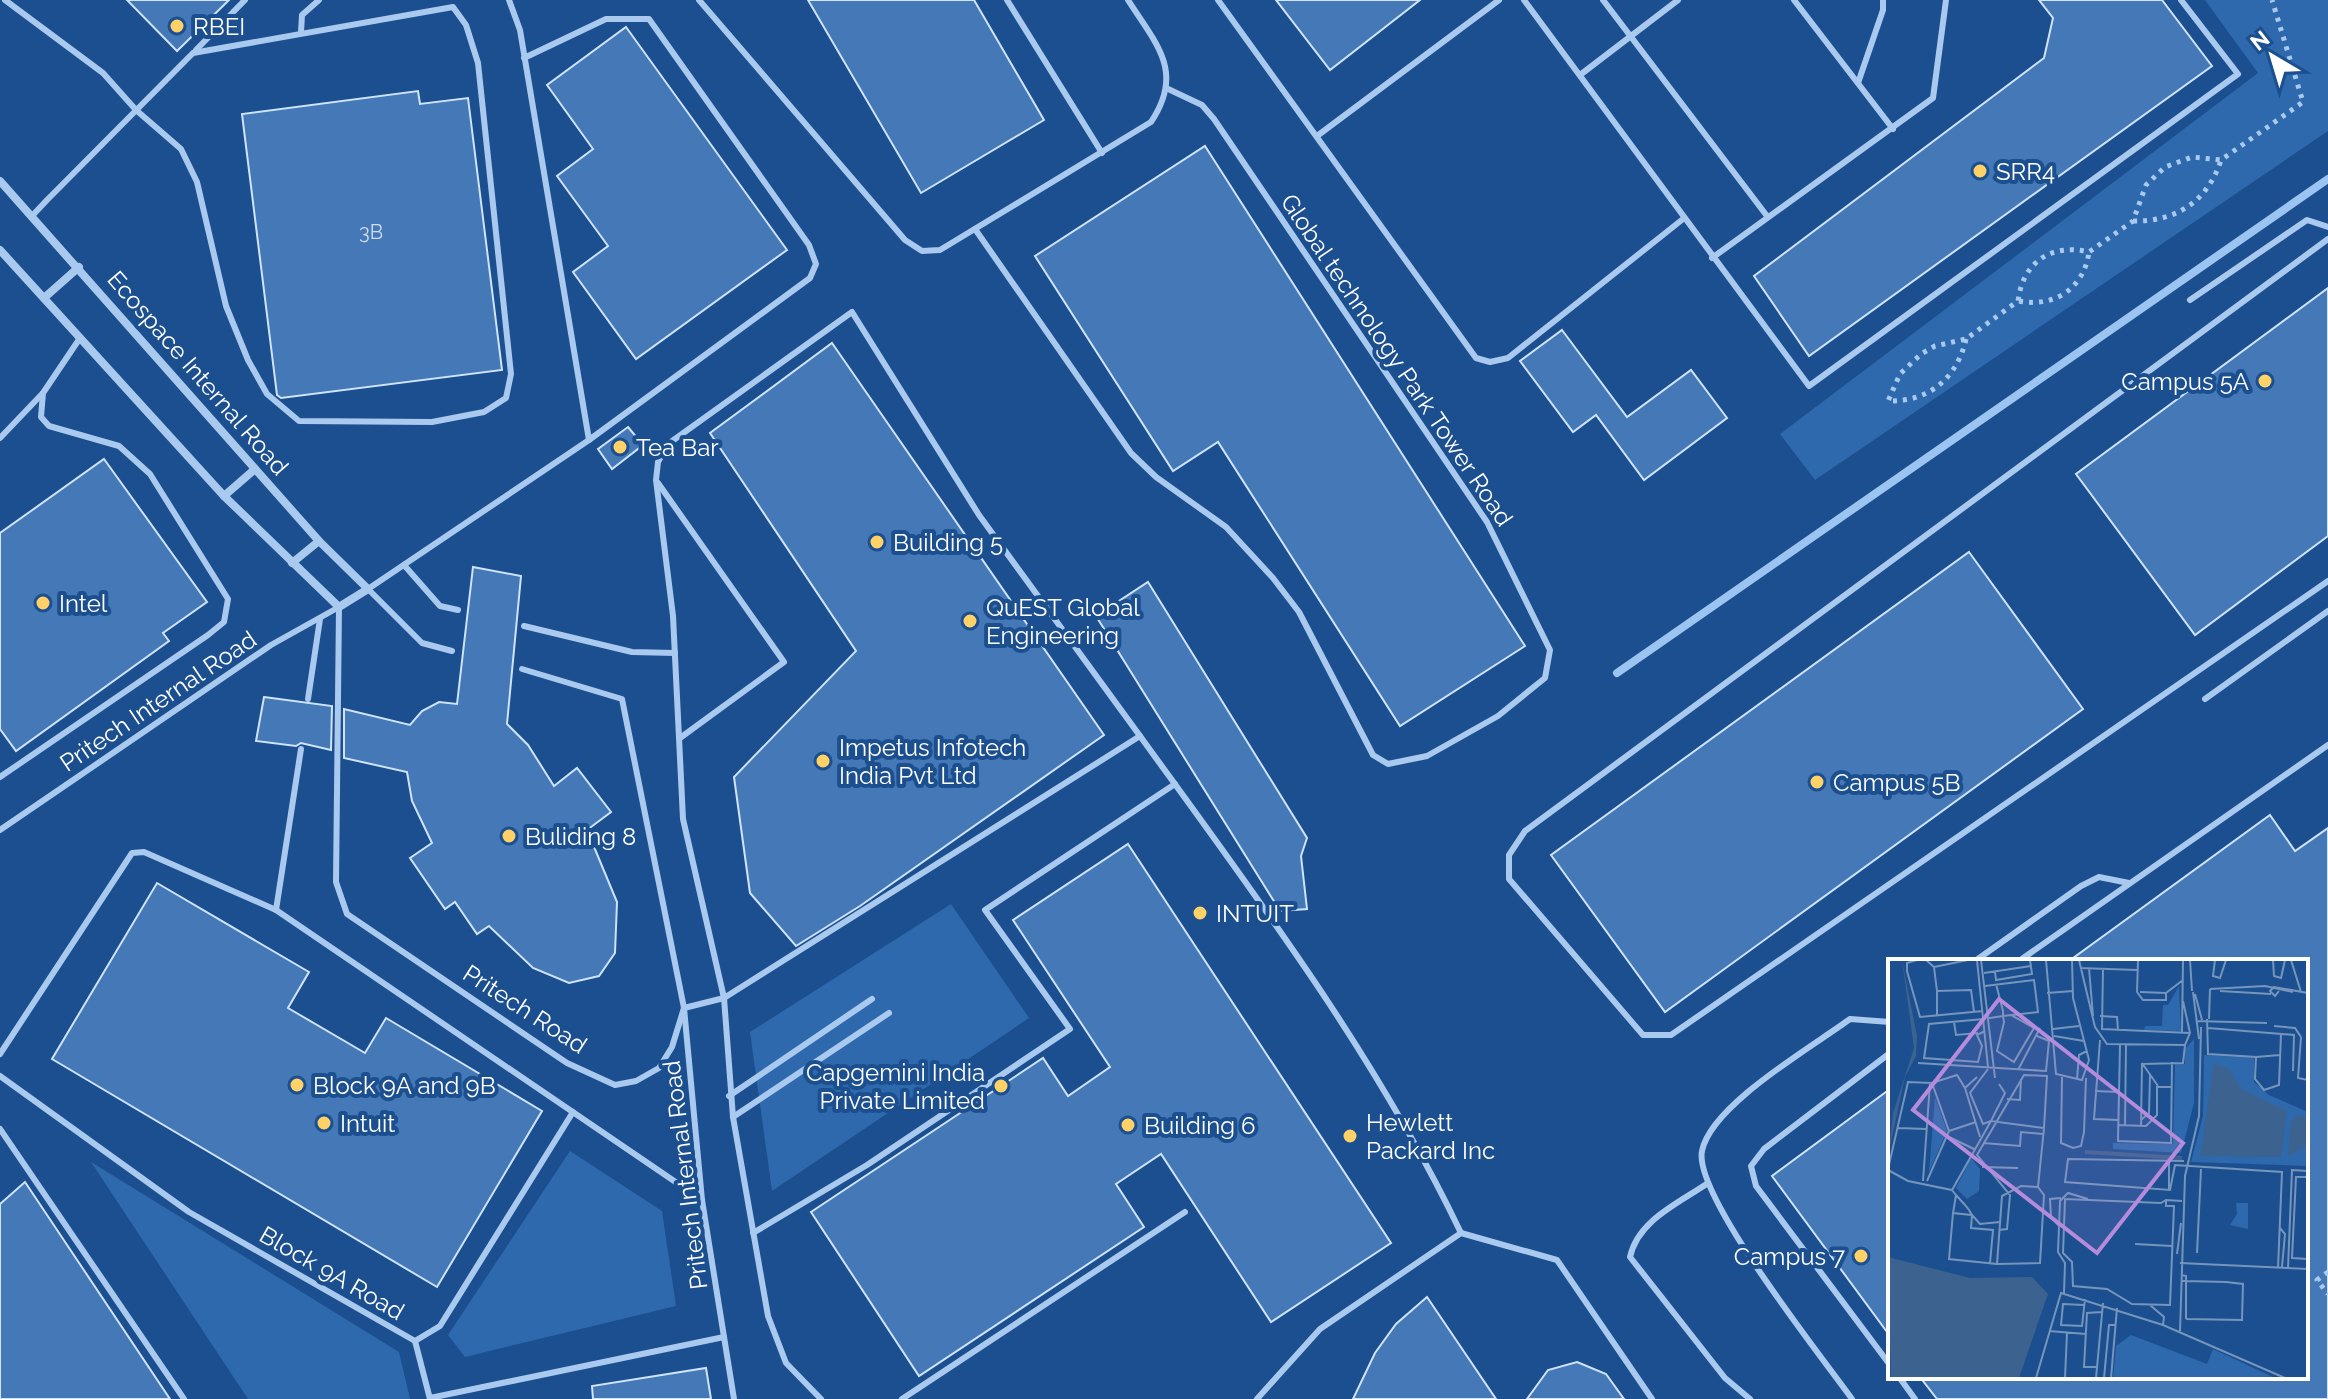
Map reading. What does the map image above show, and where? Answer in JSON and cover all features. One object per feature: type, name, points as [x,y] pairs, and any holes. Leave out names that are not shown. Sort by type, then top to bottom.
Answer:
[{"type":"street","name":"Ecospace Internal Road","points":[[0,181],[319,541],[368,589]]},
{"type":"street","points":[[1,253],[224,496],[339,607],[368,589]]},
{"type":"street","points":[[44,298],[79,267]]},
{"type":"street","points":[[224,496],[255,469]]},
{"type":"street","points":[[292,563],[319,541]]},
{"type":"lane","points":[[5,0],[103,73],[136,110],[181,149],[197,182],[226,306],[267,394],[299,421],[432,422],[484,412],[506,398],[511,374],[478,63],[466,25],[453,7],[193,53]]},
{"type":"lane","points":[[32,216],[245,0]]},
{"type":"lane","points":[[301,32],[302,15],[319,0]]},
{"type":"lane","points":[[509,0],[520,30],[589,440]]},
{"type":"lane","points":[[699,0],[905,240],[922,251],[940,250],[1151,122],[1162,106],[1166,88],[1163,56],[1128,0]]},
{"type":"lane","points":[[1007,0],[1102,153]]},
{"type":"lane","points":[[1218,0],[1476,358],[1490,362],[1508,358],[1683,219]]},
{"type":"lane","points":[[1317,136],[1499,0]]},
{"type":"lane","points":[[1524,0],[1809,386],[2238,74],[2181,0]]},
{"type":"lane","points":[[1603,0],[1767,216]]},
{"type":"lane","points":[[1580,75],[1678,0]]},
{"type":"lane","points":[[1794,0],[1893,129]]},
{"type":"lane","points":[[1858,83],[1883,10],[1883,0]]},
{"type":"lane","points":[[1712,258],[1933,98],[1946,0]]},
{"type":"lane","points":[[452,651],[422,643],[368,589],[589,440],[810,278],[816,264],[809,245],[649,19],[606,19],[524,58]]},
{"type":"lane","name":"Global technology Park Tower Road","points":[[975,229],[1131,453],[1156,477],[1226,527],[1273,578],[1299,612],[1367,748],[1379,761],[1388,764],[1427,756],[1524,697],[1545,678],[1550,650],[1487,522],[1214,119],[1202,105],[1166,88]]},
{"type":"lane","points":[[2190,300],[2307,220],[2328,227]]},
{"type":"lane","points":[[2328,239],[1525,831],[1509,855],[1509,879],[1643,1035],[1671,1035],[2328,581]]},
{"type":"lane","points":[[821,1399],[786,1363],[768,1316],[753,1233],[729,1096],[724,998],[683,819],[675,653],[656,480],[658,462],[668,444],[852,312],[979,515],[1298,954],[1432,1173],[1461,1233],[1557,1260],[1652,1399]]},
{"type":"lane","points":[[0,438],[43,393],[80,338]]},
{"type":"lane","points":[[0,777],[208,635],[224,622],[228,599],[150,474],[119,446],[49,426],[41,417],[43,393]]},
{"type":"lane","points":[[656,480],[784,662],[680,738]]},
{"type":"lane","points":[[404,565],[440,606],[458,610]]},
{"type":"lane","name":"Pritech Internal Road","points":[[0,830],[271,645],[339,607]]},
{"type":"lane","name":"Pritech Road","points":[[339,607],[336,882],[347,914],[567,1063],[615,1085],[636,1081],[659,1068],[672,1047],[684,1008],[622,699],[522,669]]},
{"type":"lane","points":[[2205,699],[2328,611]]},
{"type":"lane","points":[[308,699],[320,619]]},
{"type":"lane","points":[[524,626],[632,652],[675,653]]},
{"type":"lane","points":[[684,1008],[724,998],[1140,736]]},
{"type":"lane","points":[[2022,959],[2328,745]]},
{"type":"lane","points":[[276,910],[301,749]]},
{"type":"lane","points":[[753,1233],[867,1165],[1070,1029],[985,910],[1175,784]]},
{"type":"lane","points":[[0,1054],[132,853],[144,852],[276,910],[702,1200]]},
{"type":"lane","points":[[1978,959],[2081,886],[2099,877],[2130,883]]},
{"type":"lane","points":[[729,1096],[872,999]]},
{"type":"lane","name":"Pritech Internal Road","points":[[684,1008],[702,1200],[734,1399]]},
{"type":"lane","points":[[733,1117],[889,1013]]},
{"type":"lane","points":[[1852,1399],[1720,1211],[1702,1170],[1702,1150],[1731,1105],[1850,1019],[1888,1022]]},
{"type":"lane","points":[[1888,1055],[1764,1149],[1751,1166],[1756,1186],[1888,1362]]},
{"type":"lane","name":"Block 9A Road","points":[[0,1076],[189,1212],[415,1341],[440,1326],[573,1112]]},
{"type":"lane","points":[[0,1129],[184,1399]]},
{"type":"lane","points":[[1708,1183],[1638,1233],[1630,1257],[1725,1378],[1750,1399]]},
{"type":"lane","points":[[902,1399],[1185,1212]]},
{"type":"lane","points":[[1257,1399],[1320,1329],[1461,1233]]},
{"type":"lane","points":[[415,1341],[430,1399],[724,1337]]},
{"type":"lane","points":[[1900,1379],[1915,1399]]},
{"type":"path","points":[[2018,301],[2043,303],[2065,294],[2082,276],[2089,252],[2133,221],[2163,219],[2190,207],[2210,186],[2221,160],[2303,102],[2272,0]]},
{"type":"path","points":[[2133,221],[2146,185],[2165,167],[2192,157],[2221,160]]},
{"type":"path","points":[[1966,339],[1958,364],[1942,384],[1917,399],[1888,401],[1910,363],[1935,346],[1966,339],[2018,301],[2024,277],[2039,258],[2063,248],[2089,252]]},
{"type":"path","points":[[2328,1272],[2317,1280],[2328,1294]]},
{"type":"shaded area","points":[[2205,0],[2328,0],[2328,131],[1815,480],[1780,434],[2258,73]]},
{"type":"shaded area","points":[[951,904],[1029,1018],[772,1191],[750,1032]]},
{"type":"shaded area","points":[[570,1151],[662,1211],[676,1306],[465,1357],[448,1335]]},
{"type":"shaded area","points":[[91,1162],[399,1352],[410,1399],[248,1399]]},
{"type":"building","name":"RBEI","points":[[127,0],[229,0],[177,51]]},
{"type":"building","points":[[808,0],[974,0],[1044,120],[921,193]]},
{"type":"building","points":[[1276,0],[1420,0],[1330,70]]},
{"type":"building","name":"SRR4","points":[[2039,0],[2162,0],[2212,66],[1809,356],[1754,276],[2044,58],[2053,18]]},
{"type":"building","points":[[626,27],[787,250],[636,359],[573,272],[608,246],[557,176],[593,149],[547,85]]},
{"type":"building","points":[[418,91],[420,104],[468,98],[502,370],[281,398],[277,395],[242,114]]},
{"type":"building","points":[[1205,146],[1525,646],[1400,726],[1218,442],[1173,471],[1035,256]]},
{"type":"building","name":"Campus 5A","points":[[2328,288],[2328,536],[2195,635],[2076,474]]},
{"type":"building","points":[[1562,330],[1627,417],[1691,370],[1727,418],[1644,480],[1596,415],[1573,432],[1520,361]]},
{"type":"building","name":"Building 5","points":[[832,343],[1104,735],[860,906],[796,946],[750,893],[734,777],[856,651],[710,433]]},
{"type":"building","name":"Tea Bar","points":[[628,427],[643,445],[612,469],[598,449]]},
{"type":"building","points":[[104,459],[207,602],[163,633],[169,641],[16,751],[0,729],[0,533]]},
{"type":"building","name":"Campus 5B","points":[[1969,552],[2083,709],[1665,1012],[1551,855]]},
{"type":"building","name":"Buliding 8","points":[[473,567],[521,576],[507,724],[528,745],[554,786],[577,768],[611,812],[587,830],[617,902],[615,953],[599,976],[569,983],[533,968],[489,926],[477,934],[455,902],[445,909],[410,858],[432,843],[412,801],[407,772],[344,758],[344,709],[410,725],[422,711],[439,702],[457,704]]},
{"type":"building","points":[[1148,582],[1307,838],[1301,856],[1307,909],[1280,911],[1096,616]]},
{"type":"building","points":[[264,697],[332,706],[331,750],[301,743],[296,746],[256,741]]},
{"type":"building","points":[[2270,815],[2295,851],[2328,828],[2328,1399],[1937,1399],[1922,1379],[2308,1379],[2308,959],[2072,959]]},
{"type":"building","name":"Building 6","points":[[1128,844],[1391,1243],[1271,1322],[1161,1154],[1116,1184],[1144,1227],[919,1376],[811,1212],[1043,1058],[1068,1096],[1110,1067],[1013,920]]},
{"type":"building","name":"Block 9A and 9B","points":[[157,883],[309,972],[288,1008],[365,1053],[386,1018],[542,1111],[437,1287],[52,1059]]},
{"type":"building","name":"Campus 7","points":[[1888,1090],[1888,1333],[1772,1176]]},
{"type":"building","points":[[25,1182],[170,1399],[0,1399],[0,1204]]},
{"type":"building","points":[[1427,1297],[1496,1399],[1353,1399],[1375,1353],[1396,1324]]},
{"type":"building","points":[[1577,1362],[1606,1374],[1624,1399],[1527,1399],[1548,1370]]},
{"type":"building","points":[[706,1368],[711,1399],[593,1399],[592,1386]]},
{"type":"waterway","points":[[1617,673],[2328,179]]},
{"type":"place","name":"RBEI","points":[[177,26]]},
{"type":"place","name":"SRR4","points":[[1980,171]]},
{"type":"place","name":"Campus 5A","points":[[2265,381]]},
{"type":"place","name":"Tea Bar","points":[[620,447]]},
{"type":"place","name":"Building 5","points":[[877,542]]},
{"type":"place","name":"Intel","points":[[43,603]]},
{"type":"place","name":"QuEST Global Engineering","points":[[970,621]]},
{"type":"place","name":"Impetus Infotech India Pvt Ltd","points":[[823,761]]},
{"type":"place","name":"Campus 5B","points":[[1817,782]]},
{"type":"place","name":"Buliding 8","points":[[509,836]]},
{"type":"place","name":"INTUIT","points":[[1200,913]]},
{"type":"place","name":"Block 9A and 9B","points":[[297,1085]]},
{"type":"place","name":"Capgemini India Private Limited","points":[[1001,1086]]},
{"type":"place","name":"Intuit","points":[[324,1123]]},
{"type":"place","name":"Building 6","points":[[1128,1125]]},
{"type":"place","name":"Hewlett Packard Inc","points":[[1350,1136]]},
{"type":"place","name":"Campus 7","points":[[1861,1256]]}]
